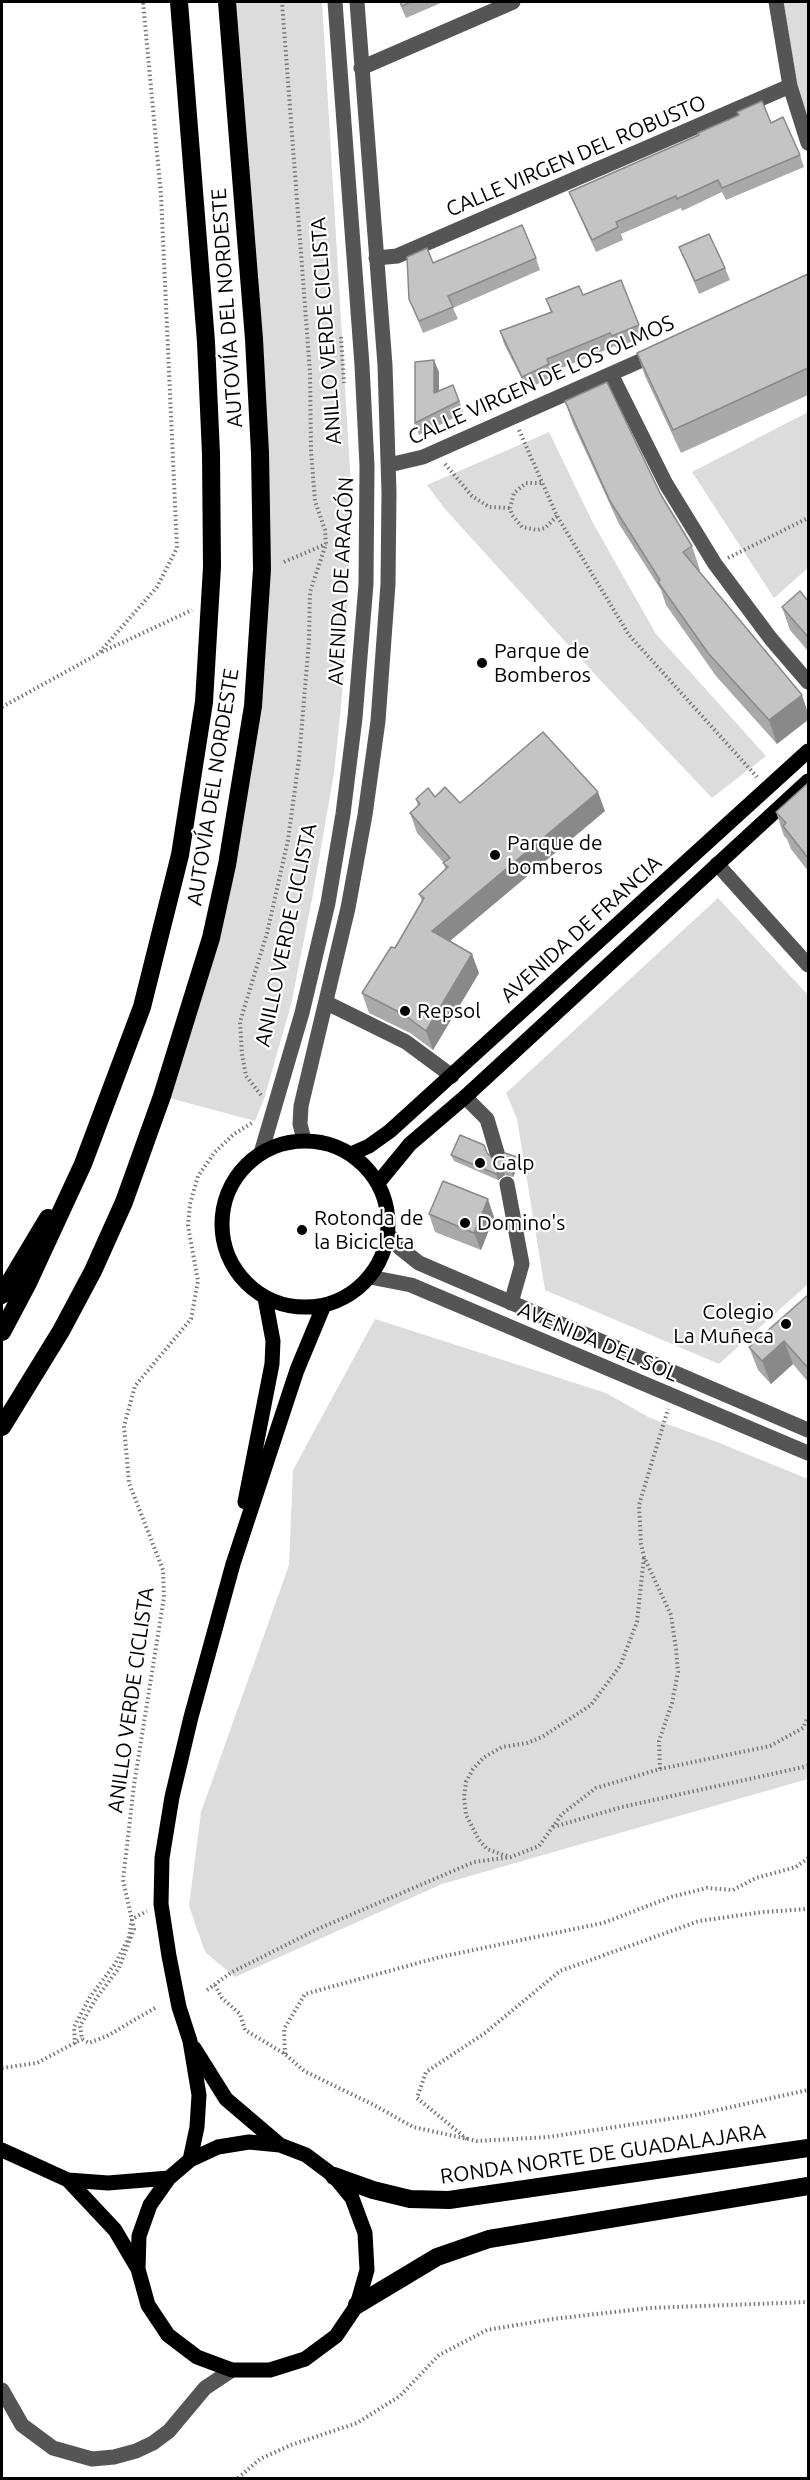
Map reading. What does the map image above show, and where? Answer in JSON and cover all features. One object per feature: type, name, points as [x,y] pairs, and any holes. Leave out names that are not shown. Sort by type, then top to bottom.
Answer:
[{"type":"highway","name":"AUTOVÍA DEL NORDESTE","points":[[2,1332],[33,1273],[83,1164],[142,1007],[180,855],[204,702],[212,567],[211,454],[206,342],[179,2]]},
{"type":"highway","name":"AUTOVÍA DEL NORDESTE","points":[[2,1427],[61,1331],[93,1271],[124,1202],[162,1096],[211,938],[227,865],[253,706],[262,569],[260,453],[254,339],[227,2]]},
{"type":"highway","points":[[2,1294],[83,1164]]},
{"type":"highway","name":"RONDA NORTE DE GUADALAJARA","points":[[334,2176],[374,2190],[410,2199],[449,2200],[808,2148]]},
{"type":"highway","points":[[357,2305],[437,2257],[489,2239],[808,2186]]},
{"type":"main road","name":"AVENIDA DE FRANCIA","points":[[351,1154],[369,1146],[390,1131],[808,752]]},
{"type":"main road","name":"AVENIDA DE FRANCIA","points":[[378,1183],[410,1144],[465,1097],[808,781]]},
{"type":"main road","points":[[304,1140],[328,1144],[351,1154],[366,1167],[378,1183],[385,1199],[388,1234],[382,1257],[370,1276],[357,1289],[341,1299],[324,1305],[291,1306],[265,1298],[242,1280],[226,1255],[220,1226],[225,1197],[239,1172],[261,1153],[281,1144],[304,1140]]},
{"type":"main road","points":[[233,1564],[272,1364],[273,1341],[265,1298]]},
{"type":"main road","points":[[190,2160],[197,2127],[199,2095],[190,2041],[179,2007],[161,1904],[162,1858],[172,1797],[191,1717],[233,1564],[297,1370],[324,1305]]},
{"type":"main road","points":[[190,2041],[226,2099],[280,2145]]},
{"type":"main road","points":[[68,2180],[115,2230],[138,2270],[148,2305],[168,2335],[197,2357],[232,2370],[270,2370],[306,2359],[336,2336],[357,2305],[367,2270],[365,2233],[352,2198],[334,2176],[306,2155],[280,2145],[249,2142],[218,2147],[190,2160],[169,2178],[150,2205],[139,2236],[138,2270]]},
{"type":"main road","points":[[2,2150],[68,2180],[108,2183],[169,2178]]},
{"type":"street","name":"AVENIDA DE ARAGÓN","points":[[261,1153],[302,1014],[328,903],[354,728],[366,584],[365,421],[335,2]]},
{"type":"street","name":"AVENIDA DE ARAGÓN","points":[[304,1140],[300,1124],[301,1106],[348,908],[365,815],[378,721],[388,584],[389,465],[385,364],[357,2]]},
{"type":"street","points":[[361,68],[513,2]]},
{"type":"street","points":[[776,2],[790,86],[808,143]]},
{"type":"street","name":"CALLE VIRGEN DEL ROBUSTO","points":[[376,258],[397,256],[790,86]]},
{"type":"street","name":"CALLE VIRGEN DE LOS OLMOS","points":[[389,465],[401,464],[435,451],[677,344]]},
{"type":"street","points":[[611,374],[666,484],[715,564],[745,606],[808,681]]},
{"type":"street","points":[[717,864],[808,965]]},
{"type":"street","points":[[327,1003],[406,1042],[452,1076]]},
{"type":"street","points":[[465,1097],[488,1119],[498,1155]]},
{"type":"street","points":[[507,1184],[522,1264],[511,1303]]},
{"type":"street","name":"AVENIDA DEL SOL","points":[[388,1234],[400,1248],[419,1263],[808,1430]]},
{"type":"street","name":"AVENIDA DEL SOL","points":[[370,1276],[411,1285],[808,1453]]},
{"type":"street","points":[[2,2390],[22,2425],[53,2448],[92,2459],[114,2457],[153,2443],[169,2431],[205,2388],[232,2370]]},
{"type":"path","points":[[98,654],[157,587],[177,548],[161,195],[143,2]]},
{"type":"path","points":[[267,1089],[264,1099],[246,1076],[240,1022],[267,933],[288,840],[300,759],[309,641],[310,592],[326,544],[326,530],[315,501],[314,491],[310,372],[282,2]]},
{"type":"path","name":"ANILLO VERDE CICLISTA","points":[[341,333],[345,392]]},
{"type":"path","points":[[513,417],[557,516],[629,635],[767,789]]},
{"type":"path","points":[[435,451],[472,496],[489,507],[510,508]]},
{"type":"path","points":[[541,483],[534,482],[519,487],[514,493],[510,508],[516,522],[529,530],[545,528],[557,516]]},
{"type":"path","points":[[715,564],[808,518]]},
{"type":"path","points":[[284,562],[326,544]]},
{"type":"path","points":[[2,707],[98,654],[192,610]]},
{"type":"path","name":"ANILLO VERDE CICLISTA","points":[[82,2039],[80,2026],[95,2000],[119,1968],[134,1929],[123,1880],[134,1785],[164,1597],[163,1569],[129,1483],[124,1426],[135,1386],[191,1318],[198,1281],[188,1226],[190,1204],[198,1176],[214,1152],[234,1134],[255,1121]]},
{"type":"path","points":[[660,1769],[659,1741],[672,1703],[678,1672],[671,1615],[644,1557],[639,1505],[672,1396]]},
{"type":"path","points":[[511,1857],[487,1849],[479,1840],[466,1815],[464,1797],[466,1782],[478,1764],[502,1747],[527,1743],[542,1737],[591,1705],[620,1666],[637,1622],[644,1557]]},
{"type":"path","points":[[207,1990],[232,1972],[320,1928],[474,1862],[511,1857],[539,1846],[562,1814],[596,1788],[660,1769],[770,1746],[803,1728],[808,1718]]},
{"type":"path","points":[[552,1827],[622,1807],[808,1766]]},
{"type":"path","points":[[285,2054],[284,2029],[305,1994],[440,1958],[603,1923],[672,1897],[707,1888],[733,1890],[756,1878],[796,1867],[808,1858]]},
{"type":"path","points":[[75,2044],[74,2026],[90,1998],[115,1965],[129,1937],[132,1919],[161,1904]]},
{"type":"path","points":[[468,2139],[417,2098],[426,2072],[485,2033],[560,1971],[699,1921],[763,1912],[808,1909]]},
{"type":"path","points":[[215,1985],[222,1998],[240,2014],[245,2030],[285,2054],[304,2071],[413,2127],[477,2141],[559,2136],[695,2115],[808,2090]]},
{"type":"path","points":[[2,2068],[37,2063],[82,2039],[89,2043],[107,2036],[155,2008]]},
{"type":"path","points":[[238,2478],[260,2458],[357,2423],[400,2396],[439,2355],[487,2331],[553,2319],[649,2308],[808,2302]]},
{"type":"shaded area","points":[[227,2],[322,2],[351,487],[346,657],[334,773],[291,1005],[264,1099],[255,1121],[162,1096],[227,865],[262,569]]},
{"type":"shaded area","points":[[777,2],[808,2],[808,136]]},
{"type":"shaded area","points":[[808,412],[808,568],[774,598],[692,472]]},
{"type":"shaded area","points":[[549,432],[593,523],[656,634],[766,756],[712,798],[601,681],[445,509],[427,485]]},
{"type":"shaded area","points":[[718,898],[808,995],[808,1284],[719,1364],[545,1290],[517,1119],[506,1093]]},
{"type":"shaded area","points":[[375,1319],[606,1393],[650,1418],[808,1479],[808,1779],[442,1884],[235,1977],[205,1952],[189,1906],[201,1812],[289,1565],[293,1470]]},
{"type":"building","points":[[762,101],[771,123],[783,117],[800,155],[722,188],[718,180],[677,199],[676,196],[616,222],[618,227],[592,240],[569,192],[699,135],[698,133],[739,115],[737,112]]},
{"type":"building","points":[[522,225],[536,258],[448,296],[453,307],[419,321],[409,299],[407,257],[427,248],[433,263]]},
{"type":"building","points":[[709,234],[725,268],[695,281],[679,247]]},
{"type":"building","points":[[808,274],[808,368],[673,430],[637,353]]},
{"type":"building","points":[[621,280],[639,325],[612,336],[610,333],[547,359],[549,364],[522,377],[500,331],[552,312],[546,299],[579,286],[583,295]]},
{"type":"building","points":[[434,360],[434,393],[453,385],[459,401],[415,423],[415,362]]},
{"type":"building","points":[[607,382],[661,495],[692,546],[683,552],[802,695],[769,720],[708,653],[658,582],[660,580],[610,501],[565,401]]},
{"type":"building","points":[[800,591],[808,601],[808,637],[782,607]]},
{"type":"building","points":[[543,732],[598,792],[432,931],[472,954],[426,1031],[403,1014],[362,993],[391,947],[395,948],[424,898],[419,894],[448,867],[443,863],[450,858],[410,813],[420,804],[416,799],[428,788],[435,797],[445,787],[460,803]]},
{"type":"building","points":[[808,783],[808,858],[783,826],[786,823],[776,812]]},
{"type":"building","points":[[460,1135],[484,1145],[487,1153],[493,1159],[499,1159],[505,1153],[517,1157],[511,1171],[502,1168],[496,1174],[451,1155]]},
{"type":"building","points":[[443,1181],[488,1199],[474,1233],[429,1214]]},
{"type":"building","points":[[808,1295],[808,1368],[784,1341],[762,1361],[749,1347]]},
{"type":"place","name":"Parque de Bomberos","points":[[482,663]]},
{"type":"place","name":"Parque de bomberos","points":[[495,855]]},
{"type":"place","name":"Repsol","points":[[405,1011]]},
{"type":"place","name":"Galp","points":[[480,1163]]},
{"type":"place","name":"Domino's","points":[[465,1223]]},
{"type":"place","name":"Rotonda de la Bicicleta","points":[[302,1230]]},
{"type":"place","name":"Colegio La Muñeca","points":[[786,1324]]}]
